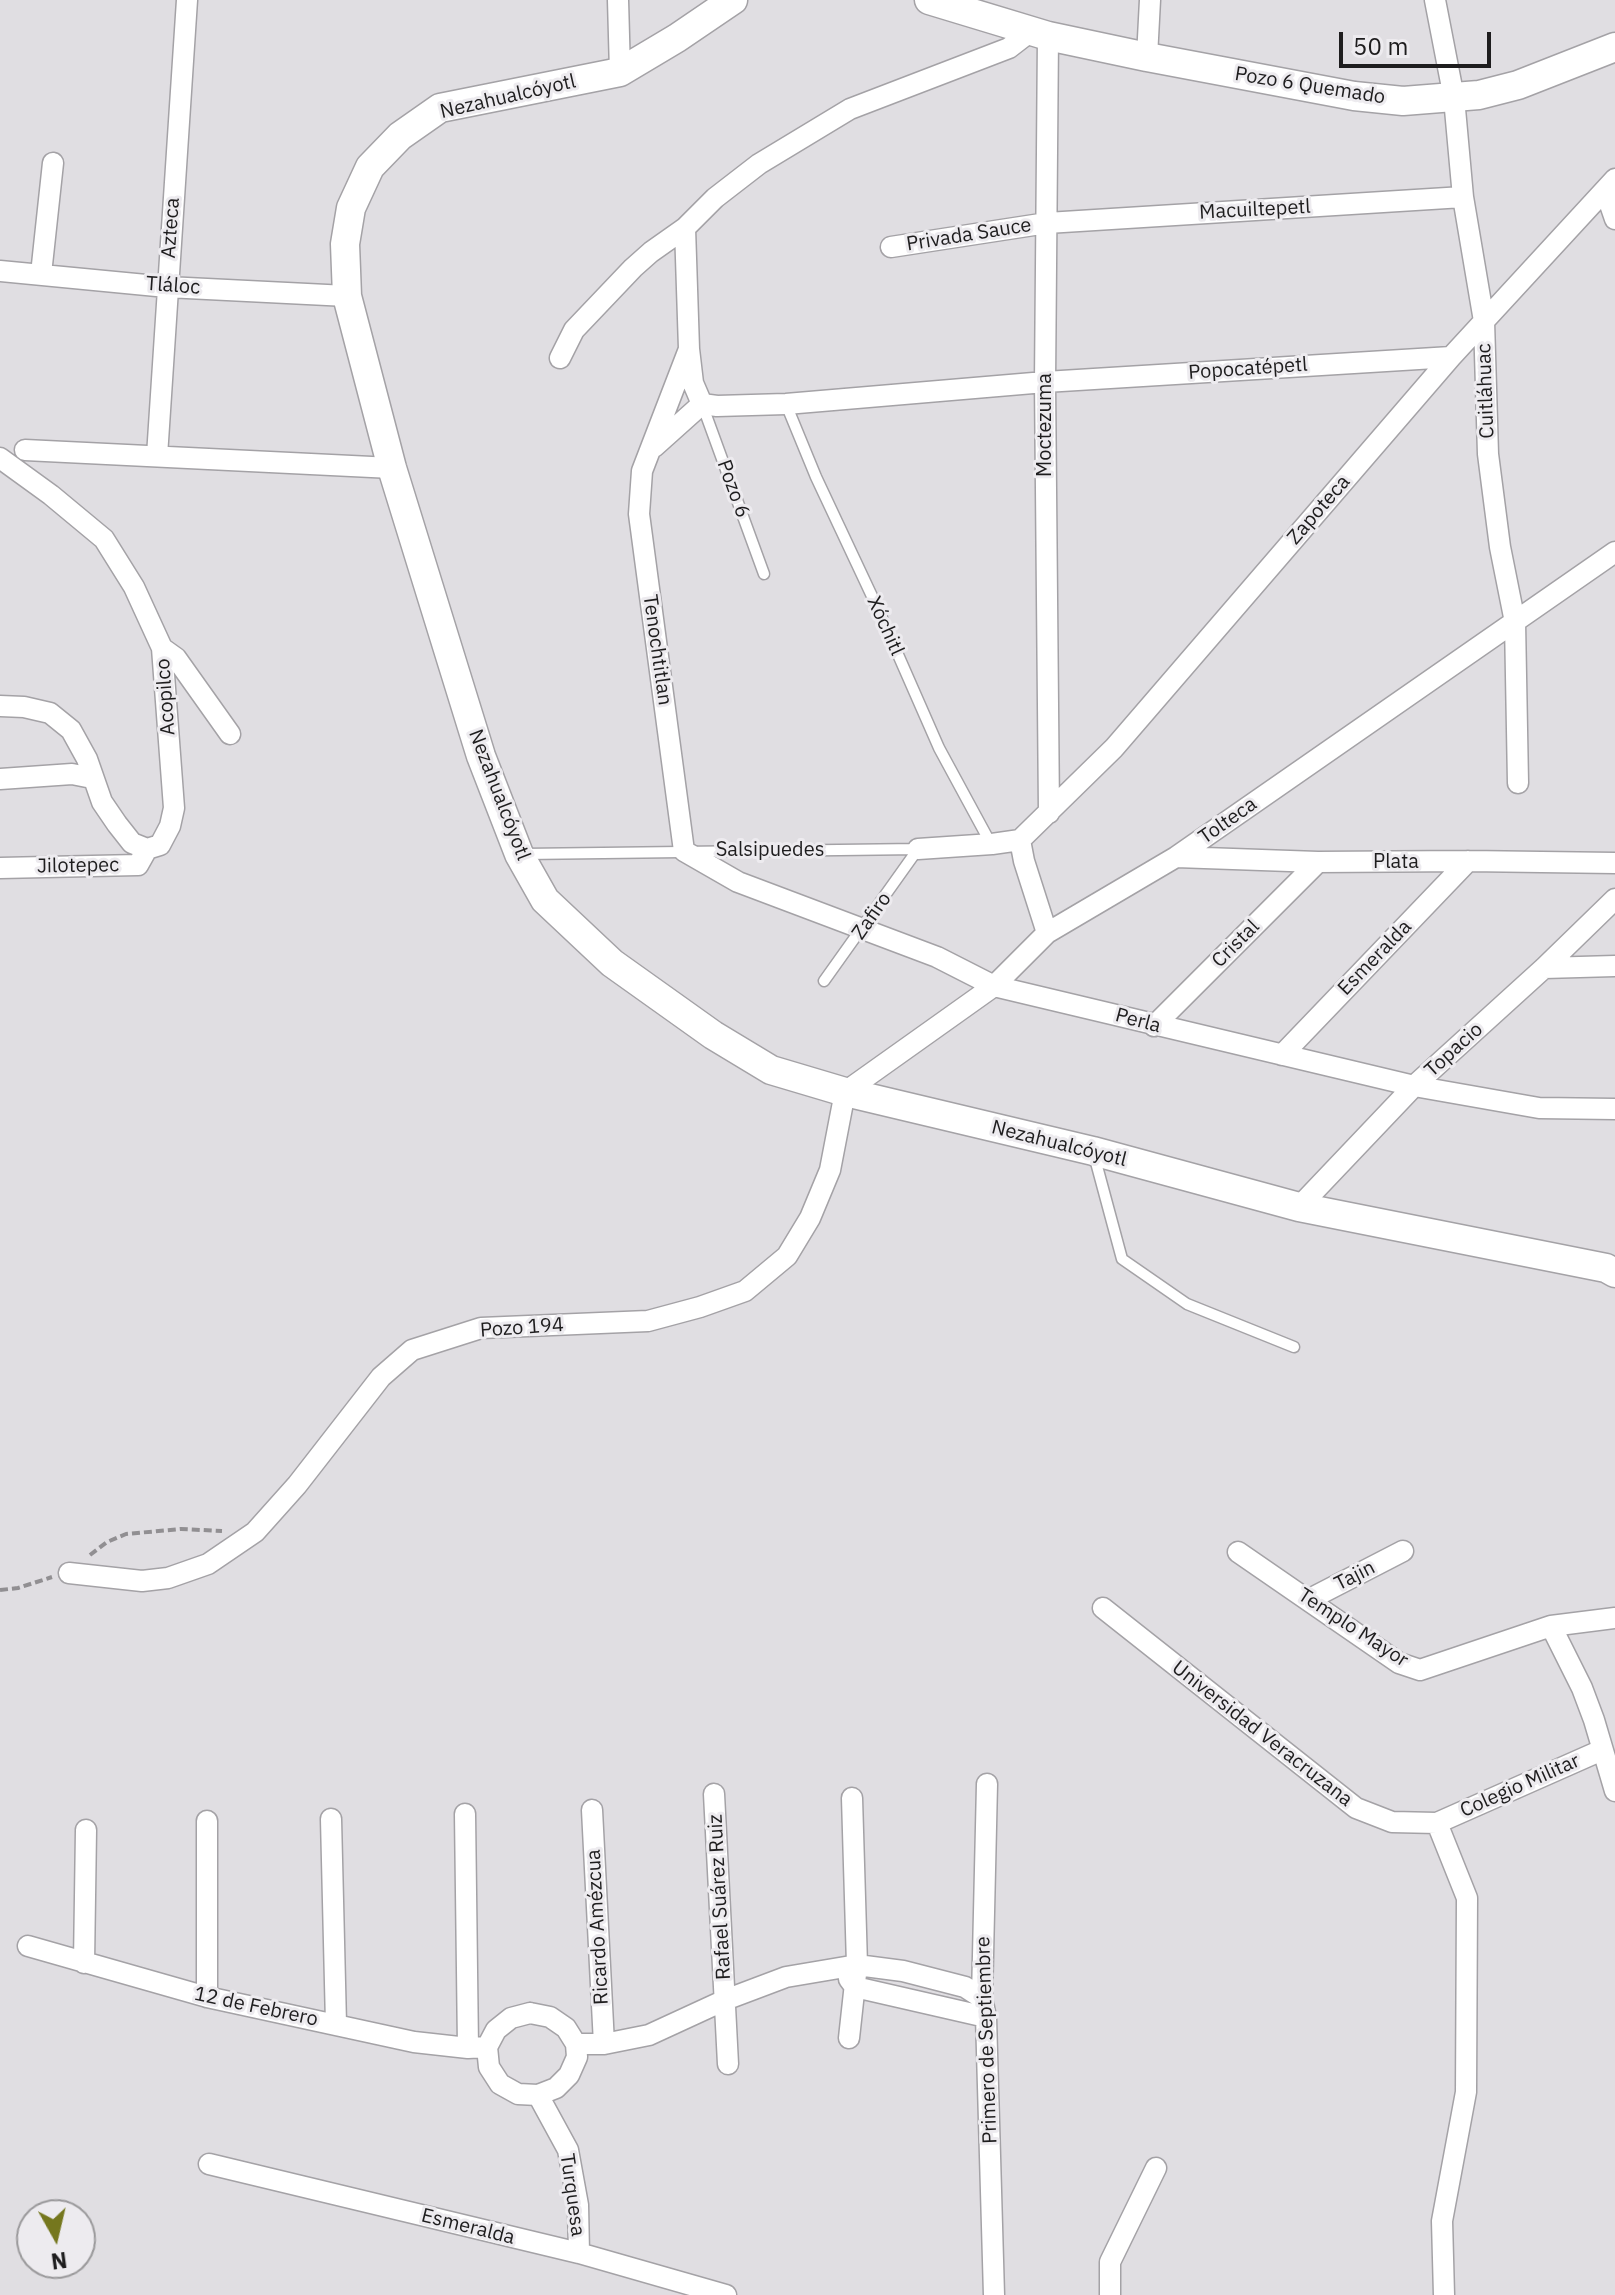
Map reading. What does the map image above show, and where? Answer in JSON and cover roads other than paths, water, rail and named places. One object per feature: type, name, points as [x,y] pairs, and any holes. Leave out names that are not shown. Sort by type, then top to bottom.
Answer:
[{"type":"main road","name":"Nezahualcóyotl","points":[[733,0],[620,72],[440,108],[400,136],[370,167],[351,208],[345,244],[347,296],[392,468],[481,756],[519,854],[545,900],[612,963],[713,1035],[771,1070],[845,1092],[1093,1151],[1299,1207],[1612,1269]]},
{"type":"main road","points":[[929,0],[988,9],[1040,34]]},
{"type":"main road","name":"Pozo 6 Quemado","points":[[1040,34],[1354,96],[1403,101],[1479,95],[1518,85],[1615,47]]},
{"type":"street","name":"Azteca","points":[[157,456],[187,0]]},
{"type":"street","points":[[618,0],[620,72]]},
{"type":"street","points":[[1147,57],[1150,0]]},
{"type":"street","name":"Cuitláhuac","points":[[1435,0],[1454,98],[1463,197],[1484,321],[1488,454],[1500,547],[1515,622],[1518,783]]},
{"type":"street","points":[[560,358],[574,330],[651,252],[685,228],[715,198],[759,164],[850,109],[1040,34]]},
{"type":"street","name":"Moctezuma","points":[[1040,34],[1047,223],[1045,382],[1049,813]]},
{"type":"street","points":[[41,274],[53,163]]},
{"type":"street","points":[[1610,184],[1615,219]]},
{"type":"street","name":"Zapoteca","points":[[1020,840],[1114,748],[1451,357],[1610,184]]},
{"type":"street","name":"Macuiltepetl","points":[[1047,223],[1463,197]]},
{"type":"street","name":"Privada Sauce","points":[[891,247],[1047,223]]},
{"type":"street","points":[[685,228],[689,349],[693,383],[702,404]]},
{"type":"street","name":"Tláloc","points":[[0,271],[167,287],[347,296]]},
{"type":"street","name":"Tenochtitlan","points":[[684,851],[639,514],[642,471],[689,349]]},
{"type":"street","name":"Popocatépetl","points":[[1045,382],[1451,357]]},
{"type":"street","points":[[651,450],[702,404],[786,404],[1045,382]]},
{"type":"street","points":[[25,450],[392,468]]},
{"type":"street","name":"Acopilco","points":[[0,458],[104,539],[134,587],[162,648],[174,808],[170,826],[160,845],[147,849]]},
{"type":"street","name":"Tolteca","points":[[845,1092],[994,986],[1047,933],[1176,857],[1615,552]]},
{"type":"street","points":[[162,648],[176,658],[230,734]]},
{"type":"street","points":[[0,706],[50,713],[71,730],[87,759],[102,802],[132,843],[147,849]]},
{"type":"street","points":[[0,779],[72,774],[92,778]]},
{"type":"street","points":[[1020,840],[1047,933]]},
{"type":"street","name":"Salsipuedes","points":[[918,849],[1020,840]]},
{"type":"street","name":"Jilotepec","points":[[0,868],[138,865],[147,849]]},
{"type":"street","name":"Perla","points":[[684,851],[738,882],[937,957],[994,986],[1414,1086],[1539,1108],[1615,1109]]},
{"type":"street","name":"Plata","points":[[1176,857],[1318,862],[1615,863]]},
{"type":"street","name":"Esmeralda","points":[[1282,1055],[1468,861]]},
{"type":"street","name":"Cristal","points":[[1154,1026],[1318,862]]},
{"type":"street","name":"Topacio","points":[[1299,1207],[1414,1086],[1615,899]]},
{"type":"street","points":[[1544,968],[1615,966]]},
{"type":"street","name":"Pozo 194","points":[[69,1573],[142,1581],[168,1578],[208,1564],[255,1532],[297,1485],[381,1377],[412,1350],[481,1328],[648,1321],[745,1291],[787,1256],[810,1218],[830,1170],[845,1092]]},
{"type":"street","name":"Tajin","points":[[1308,1600],[1403,1551]]},
{"type":"street","name":"Templo Mayor","points":[[1238,1552],[1399,1663],[1420,1670],[1551,1626],[1615,1618]]},
{"type":"street","name":"Universidad Veracruzana","points":[[1103,1608],[1356,1808],[1392,1822],[1437,1823]]},
{"type":"street","points":[[1551,1626],[1582,1688],[1615,1791]]},
{"type":"street","name":"Colegio Militar","points":[[1437,1823],[1602,1750]]},
{"type":"street","name":"Primero de Septiembre","points":[[987,1784],[984,2007],[994,2295]]},
{"type":"street","name":"Rafael Suárez Ruiz","points":[[714,1794],[728,2064]]},
{"type":"street","points":[[849,2038],[855,1987],[848,1967],[852,1798]]},
{"type":"street","name":"Ricardo Amézcua","points":[[592,1810],[604,2044]]},
{"type":"street","points":[[465,1814],[477,2048],[500,2084],[518,2094],[538,2095],[556,2088],[569,2075],[577,2057],[576,2044],[566,2028],[550,2017],[530,2013],[511,2018],[477,2048]]},
{"type":"street","points":[[331,1819],[336,2024]]},
{"type":"street","points":[[207,1821],[207,1997]]},
{"type":"street","points":[[1437,1823],[1467,1898],[1466,2092],[1442,2221],[1444,2295]]},
{"type":"street","points":[[84,1963],[86,1830]]},
{"type":"street","name":"12 de Febrero","points":[[28,1946],[207,1997],[414,2042],[477,2048]]},
{"type":"street","points":[[576,2044],[604,2044],[649,2035],[725,2000],[786,1977],[848,1967],[903,1971],[965,1987],[984,2007]]},
{"type":"street","points":[[855,1987],[984,2007]]},
{"type":"street","name":"Turquesa","points":[[538,2095],[568,2150],[578,2205],[579,2253]]},
{"type":"street","name":"Esmeralda","points":[[209,2164],[579,2253],[678,2288],[726,2295]]},
{"type":"street","points":[[1110,2295],[1110,2262],[1156,2168]]},
{"type":"lane","name":"Pozo 6","points":[[702,404],[764,574]]},
{"type":"lane","name":"Xóchitl","points":[[786,404],[939,748],[992,844]]},
{"type":"lane","name":"Salsipuedes","points":[[519,854],[918,849]]},
{"type":"lane","name":"Zafiro","points":[[824,981],[918,849]]},
{"type":"lane","points":[[1093,1151],[1122,1259],[1187,1304],[1294,1347]]}]
